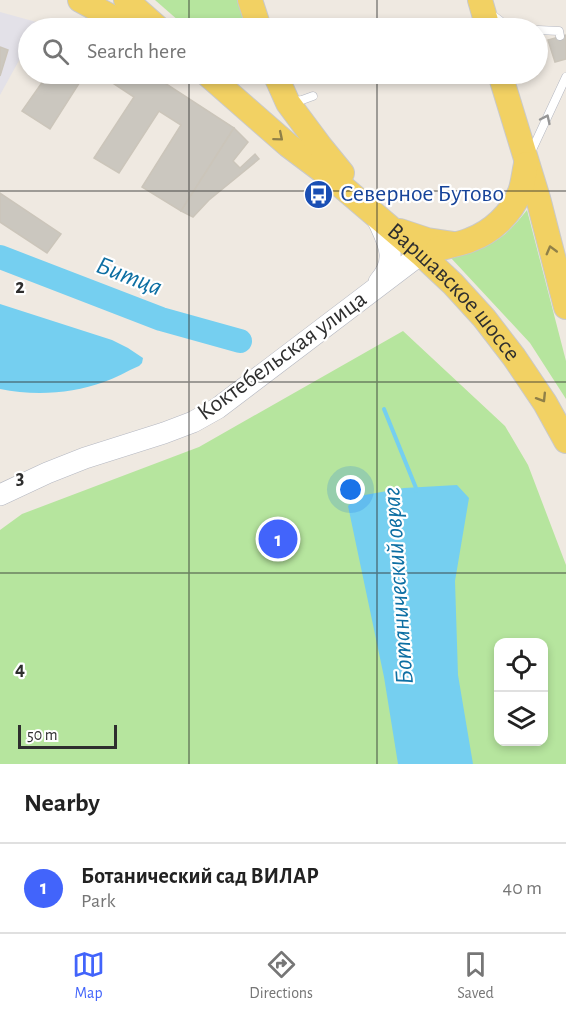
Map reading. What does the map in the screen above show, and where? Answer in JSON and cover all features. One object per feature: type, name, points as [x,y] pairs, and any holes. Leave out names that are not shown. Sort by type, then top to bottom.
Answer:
[{"type":"main road","points":[[80,0],[113,18]]},
{"type":"main road","points":[[126,0],[147,18]]},
{"type":"main road","points":[[250,0],[256,18]]},
{"type":"main road","points":[[213,84],[235,99]]},
{"type":"main road","name":"Варшавское шоссе","points":[[218,84],[288,145],[332,178],[421,254],[467,298],[535,386],[566,441]]},
{"type":"main road","points":[[279,84],[288,103],[376,216],[397,230],[427,240],[453,244]]},
{"type":"main road","points":[[503,84],[538,198],[566,307]]},
{"type":"main road","points":[[421,254],[468,241],[493,228],[504,217],[521,190],[526,161]]},
{"type":"street","points":[[366,296],[387,273],[390,264],[388,243],[376,216]]},
{"type":"street","name":"Коктебельская улица","points":[[0,495],[75,462],[193,422],[218,408],[421,254]]},
{"type":"lane","points":[[548,30],[559,31],[560,36]]},
{"type":"lane","points":[[526,161],[566,77]]},
{"type":"lane","points":[[288,103],[313,96]]},
{"type":"shaded area","points":[[0,12],[22,18],[18,18],[18,62],[0,95]]},
{"type":"green space","points":[[155,0],[239,0],[245,18],[176,18]]},
{"type":"green space","points":[[527,210],[566,361],[566,399],[530,343],[451,258],[495,242]]},
{"type":"green space","points":[[403,331],[505,426],[528,465],[566,565],[566,764],[0,764],[0,530],[22,514],[199,447]]},
{"type":"water","points":[[0,304],[112,340],[143,358],[142,363],[108,380],[79,389],[26,393],[0,389]]},
{"type":"water","points":[[457,485],[469,498],[455,581],[458,675],[473,764],[398,764],[384,677],[348,506],[359,496],[404,488]]},
{"type":"building","points":[[566,35],[566,59],[555,62],[548,40]]},
{"type":"building","points":[[0,47],[8,50],[0,76]]},
{"type":"building","points":[[41,84],[79,84],[50,129],[22,111]]},
{"type":"building","points":[[114,84],[166,84],[234,128],[181,211],[142,187],[181,125],[159,111],[119,173],[94,158],[134,97]]},
{"type":"building","points":[[234,128],[248,142],[233,161],[240,168],[255,154],[259,159],[209,200],[193,217],[181,211]]},
{"type":"building","points":[[0,193],[61,234],[47,253],[0,222]]},
{"type":"waterway","name":"Битца","points":[[0,257],[161,319],[240,341]]},
{"type":"waterway","name":"Ботанический овраг","points":[[384,409],[416,491]]},
{"type":"place","name":"Северное Бутово","points":[[319,194]]},
{"type":"place","name":"Ботанический сад ВИЛАР","points":[[278,539]]}]
